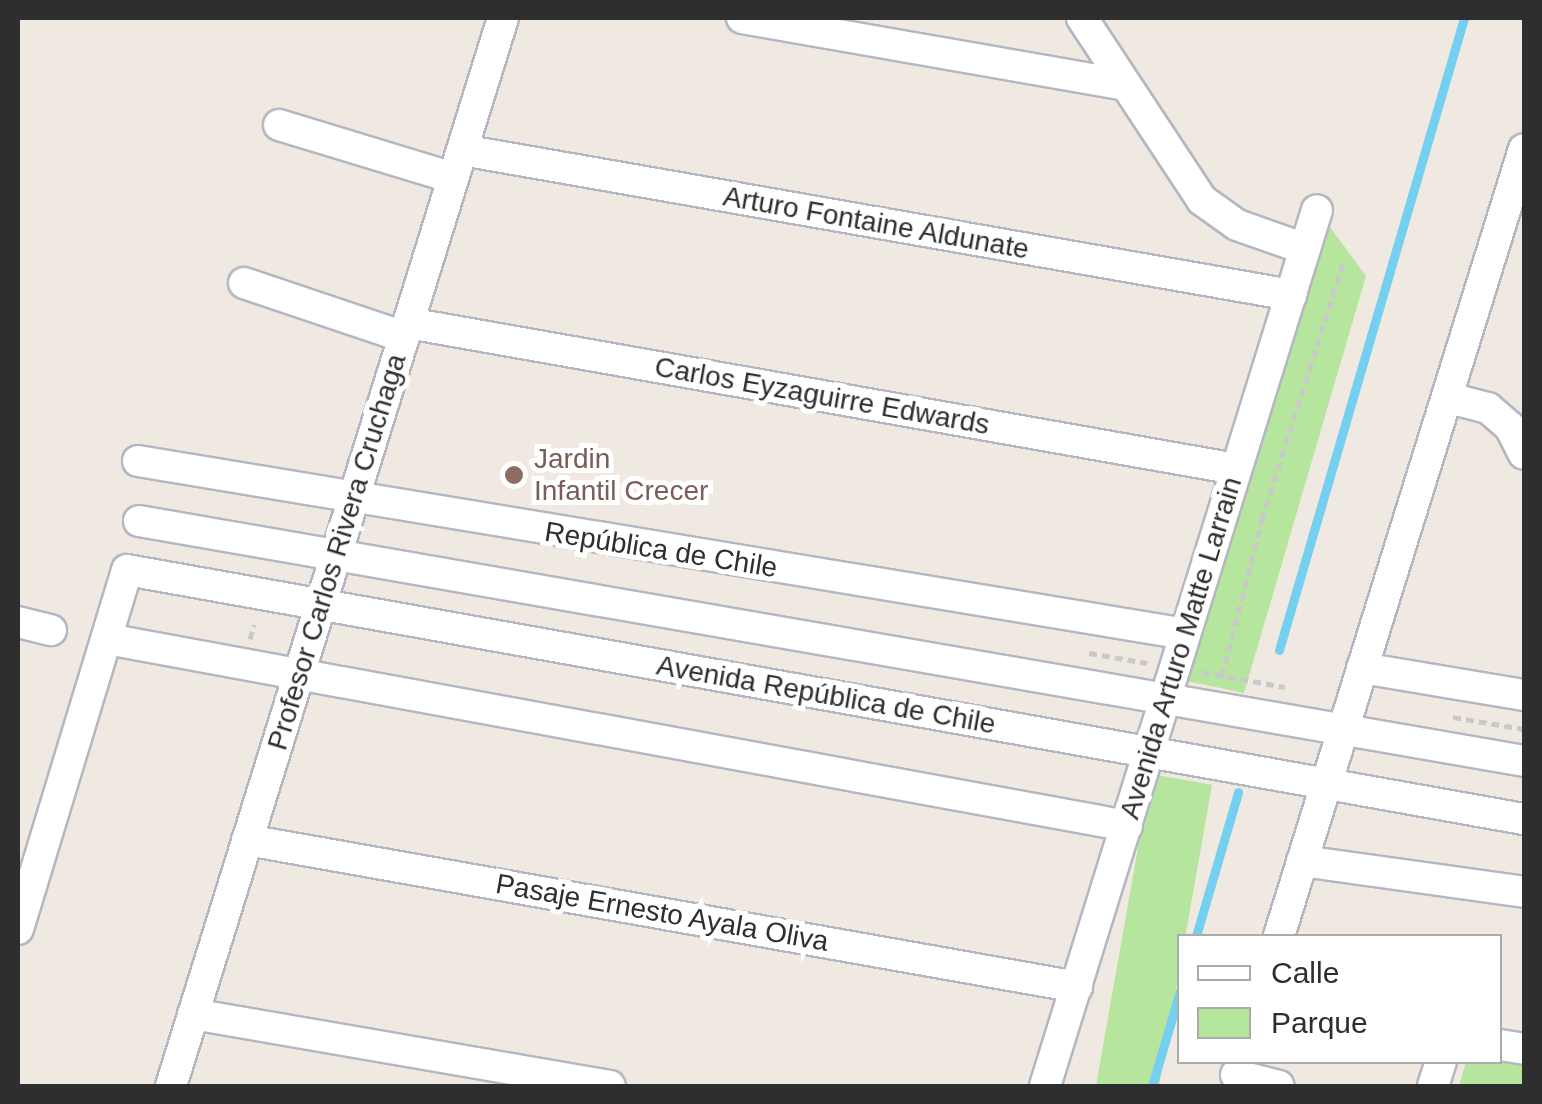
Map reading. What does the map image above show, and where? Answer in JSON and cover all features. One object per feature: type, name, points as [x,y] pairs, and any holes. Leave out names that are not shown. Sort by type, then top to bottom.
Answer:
[{"type":"street","name":"Profesor Carlos Rivera Cruchaga","points":[[171,1086],[503,18]]},
{"type":"street","points":[[742,18],[1125,85]]},
{"type":"street","points":[[1082,18],[1202,200],[1237,225],[1305,248]]},
{"type":"street","name":"Arturo Fontaine Aldunate","points":[[279,125],[458,164],[1291,295]]},
{"type":"street","points":[[1279,934],[1524,148]]},
{"type":"street","name":"Avenida Arturo Matte Larrain","points":[[1045,1086],[1317,210]]},
{"type":"street","name":"Carlos Eyzaguirre Edwards","points":[[244,283],[406,330],[1236,469]]},
{"type":"street","points":[[1449,398],[1488,408],[1510,426],[1524,454]]},
{"type":"street","name":"República de Chile","points":[[138,461],[353,500],[1185,634]]},
{"type":"street","name":"Avenida República de Chile","points":[[140,521],[1524,761]]},
{"type":"street","name":"Avenida República de Chile","points":[[108,639],[127,570],[1524,819]]},
{"type":"street","points":[[18,622],[51,630]]},
{"type":"street","points":[[18,930],[108,639],[300,670],[1127,826]]},
{"type":"street","points":[[1362,668],[1524,695]]},
{"type":"street","name":"Pasaje Ernesto Ayala Oliva","points":[[247,840],[1077,986]]},
{"type":"street","points":[[1302,861],[1524,892]]},
{"type":"street","points":[[194,1014],[610,1086]]},
{"type":"street","points":[[1236,1074],[1279,1086]]},
{"type":"path","points":[[1222,676],[1262,519],[1343,263]]},
{"type":"green space","points":[[1327,223],[1366,276],[1244,693],[1182,680]]},
{"type":"green space","points":[[1151,774],[1212,785],[1186,934],[1177,934],[1177,984],[1159,1086],[1096,1086]]},
{"type":"green space","points":[[1502,1056],[1524,1062],[1524,1086],[1459,1086],[1465,1064],[1502,1064]]},
{"type":"waterway","points":[[1279,650],[1464,18]]},
{"type":"waterway","points":[[1197,934],[1238,792]]},
{"type":"waterway","points":[[1152,1086],[1177,1001]]},
{"type":"place","name":"Jardin Infantil Crecer","points":[[514,475]]}]
